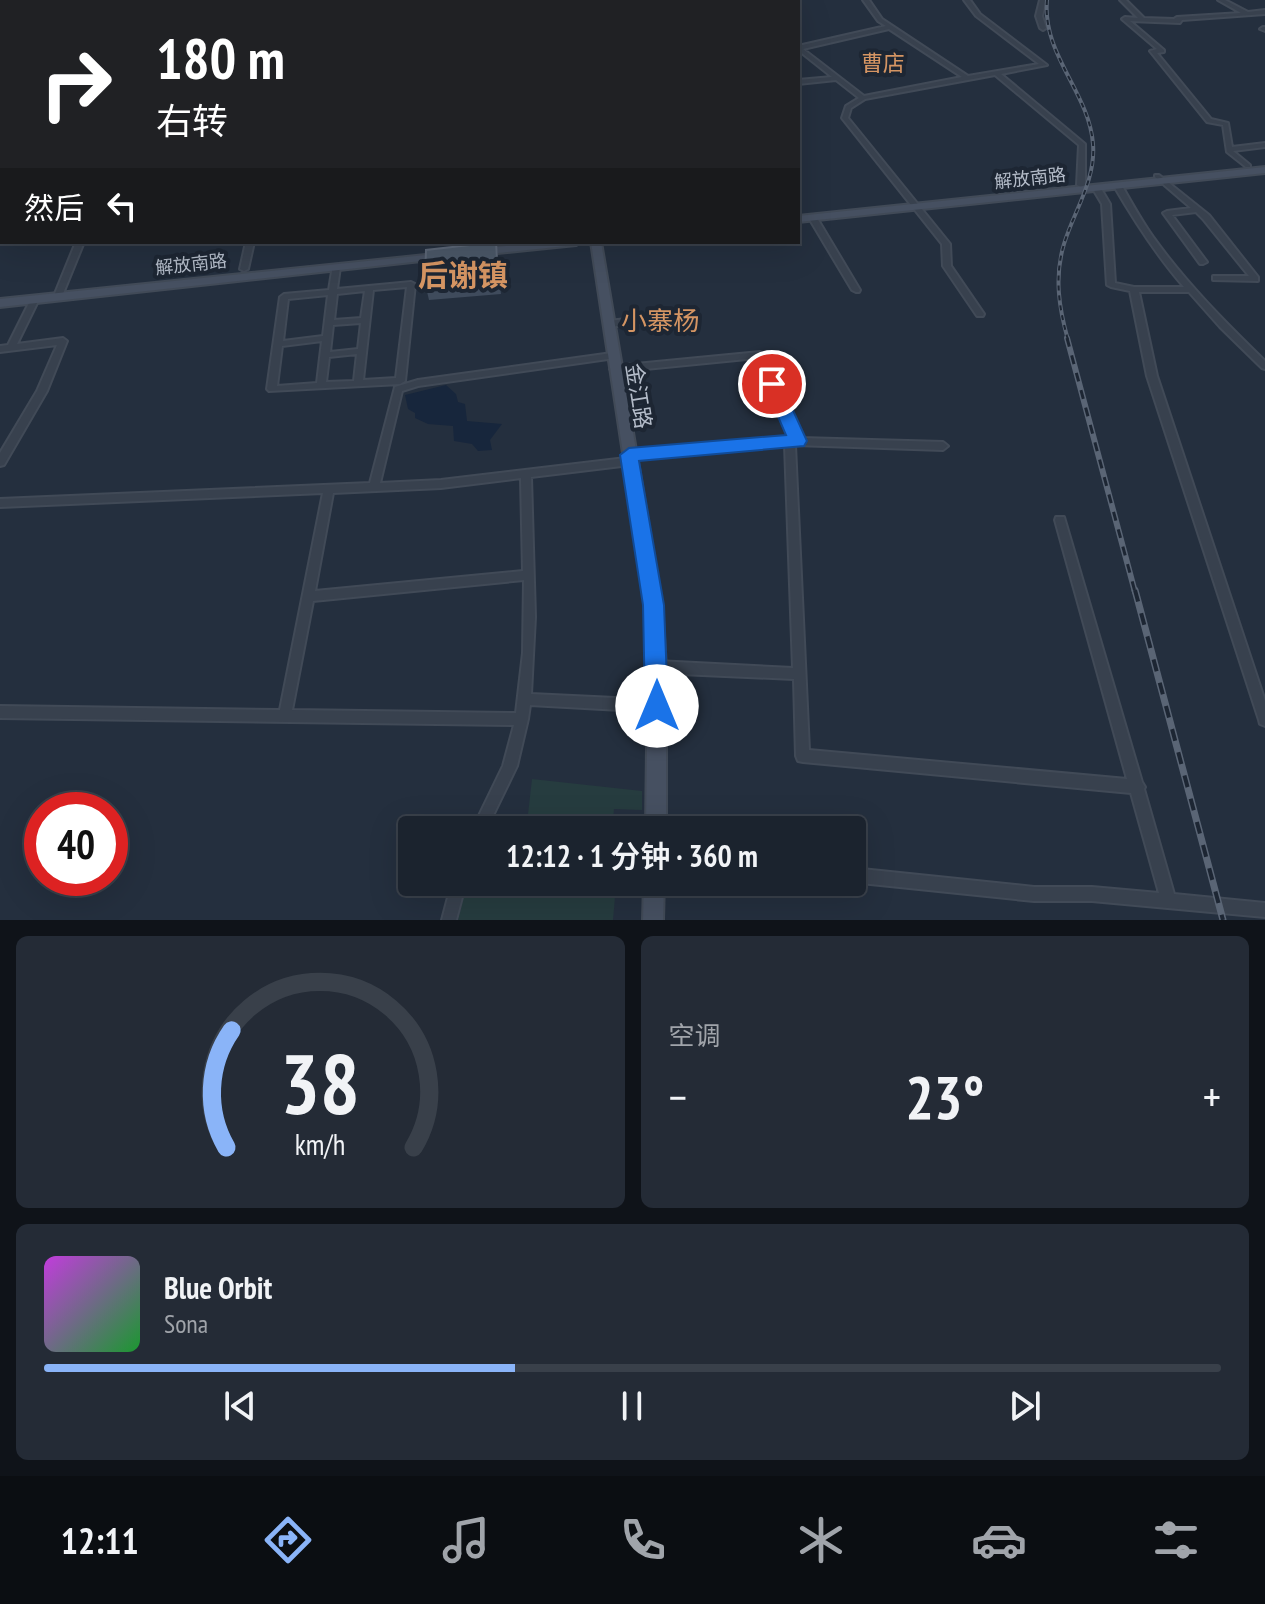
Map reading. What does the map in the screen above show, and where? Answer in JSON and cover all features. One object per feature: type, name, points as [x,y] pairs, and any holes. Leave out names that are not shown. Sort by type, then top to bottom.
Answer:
[{"type":"main road","name":"解放南路","points":[[800,213],[1097,189],[1248,166],[1265,167]]},
{"type":"main road","name":"解放南路","points":[[800,219],[1081,185],[1265,167]]},
{"type":"main road","name":"解放南路","points":[[0,303],[35,299],[59,292],[244,269],[489,244]]},
{"type":"main road","points":[[471,253],[557,244]]},
{"type":"main road","name":"金江路","points":[[596,244],[654,605],[656,816]]},
{"type":"main road","name":"解放南路","points":[[0,295],[456,255]]},
{"type":"main road","points":[[653,920],[654,896]]},
{"type":"street","points":[[866,0],[880,20],[967,78]]},
{"type":"street","points":[[967,0],[978,15],[1044,65],[863,98],[848,107],[845,118],[946,244],[947,266],[980,314]]},
{"type":"street","points":[[1043,0],[1039,16],[1043,28]]},
{"type":"street","points":[[1123,0],[1142,19]]},
{"type":"street","points":[[1221,0],[1247,14]]},
{"type":"street","points":[[1248,166],[1229,149],[1226,124],[1209,121],[1153,51],[1162,51],[1125,19],[1159,18],[1164,22],[1265,12]]},
{"type":"street","points":[[800,48],[890,27]]},
{"type":"street","points":[[800,49],[863,98]]},
{"type":"street","points":[[996,73],[1082,144],[1081,185]]},
{"type":"street","points":[[800,82],[838,78]]},
{"type":"street","points":[[1229,149],[1265,145]]},
{"type":"street","points":[[1160,178],[1206,217],[1255,279],[1216,278]]},
{"type":"street","points":[[1118,186],[1150,241],[1265,366]]},
{"type":"street","points":[[1097,189],[1106,204],[1111,285],[1134,289],[1193,290]]},
{"type":"street","points":[[1197,210],[1167,213],[1203,262]]},
{"type":"street","points":[[813,218],[856,290]]},
{"type":"street","points":[[59,292],[79,244]]},
{"type":"street","points":[[244,269],[250,244]]},
{"type":"street","points":[[321,386],[336,267]]},
{"type":"street","points":[[411,284],[400,381],[272,389],[284,297],[369,289],[411,284]]},
{"type":"street","points":[[358,384],[369,289]]},
{"type":"street","points":[[1134,289],[1152,376],[1265,720]]},
{"type":"street","points":[[5,348],[35,299]]},
{"type":"street","points":[[608,324],[656,319]]},
{"type":"street","points":[[329,323],[365,320]]},
{"type":"street","points":[[278,344],[327,338]]},
{"type":"street","points":[[0,462],[42,391],[63,341],[5,348]]},
{"type":"street","points":[[325,355],[362,351]]},
{"type":"street","points":[[374,486],[398,389],[418,383],[614,363],[760,355],[794,441],[803,756],[1138,787]]},
{"type":"street","points":[[0,503],[441,484],[630,458],[794,441],[943,446]]},
{"type":"street","points":[[486,816],[512,761],[522,719],[528,575],[526,474]]},
{"type":"street","points":[[285,716],[329,488]]},
{"type":"street","points":[[1060,520],[1169,901]]},
{"type":"street","points":[[307,597],[528,575]]},
{"type":"street","points":[[657,667],[799,674]]},
{"type":"street","points":[[523,699],[657,706]]},
{"type":"street","points":[[0,712],[522,719]]},
{"type":"street","points":[[866,876],[1034,894],[1092,894],[1265,910]]},
{"type":"street","points":[[449,920],[455,896]]},
{"type":"green space","points":[[532,779],[642,791],[642,810],[614,809],[613,816],[528,816]]},
{"type":"green space","points":[[464,896],[615,896],[613,920],[458,920]]},
{"type":"water","points":[[446,385],[456,394],[458,402],[465,404],[467,421],[502,424],[490,440],[492,450],[478,451],[472,444],[454,441],[453,426],[428,424],[415,418],[415,413],[408,409],[405,395]]},
{"type":"building","points":[[496,244],[498,277],[425,283],[426,250]]},
{"type":"railway","points":[[1047,0],[1047,20],[1052,38],[1090,125],[1093,144],[1088,183],[1064,244],[1059,268],[1060,304],[1068,340]]},
{"type":"railway","points":[[1067,338],[1135,592]]},
{"type":"railway","points":[[1135,590],[1223,920]]},
{"type":"district","name":"曹店","points":[[883,63]]},
{"type":"district","name":"后谢镇","points":[[463,274]]},
{"type":"district","name":"小寨杨","points":[[660,320]]},
{"type":"route","points":[[657,706],[654,605],[629,455],[798,441],[772,384]]}]
